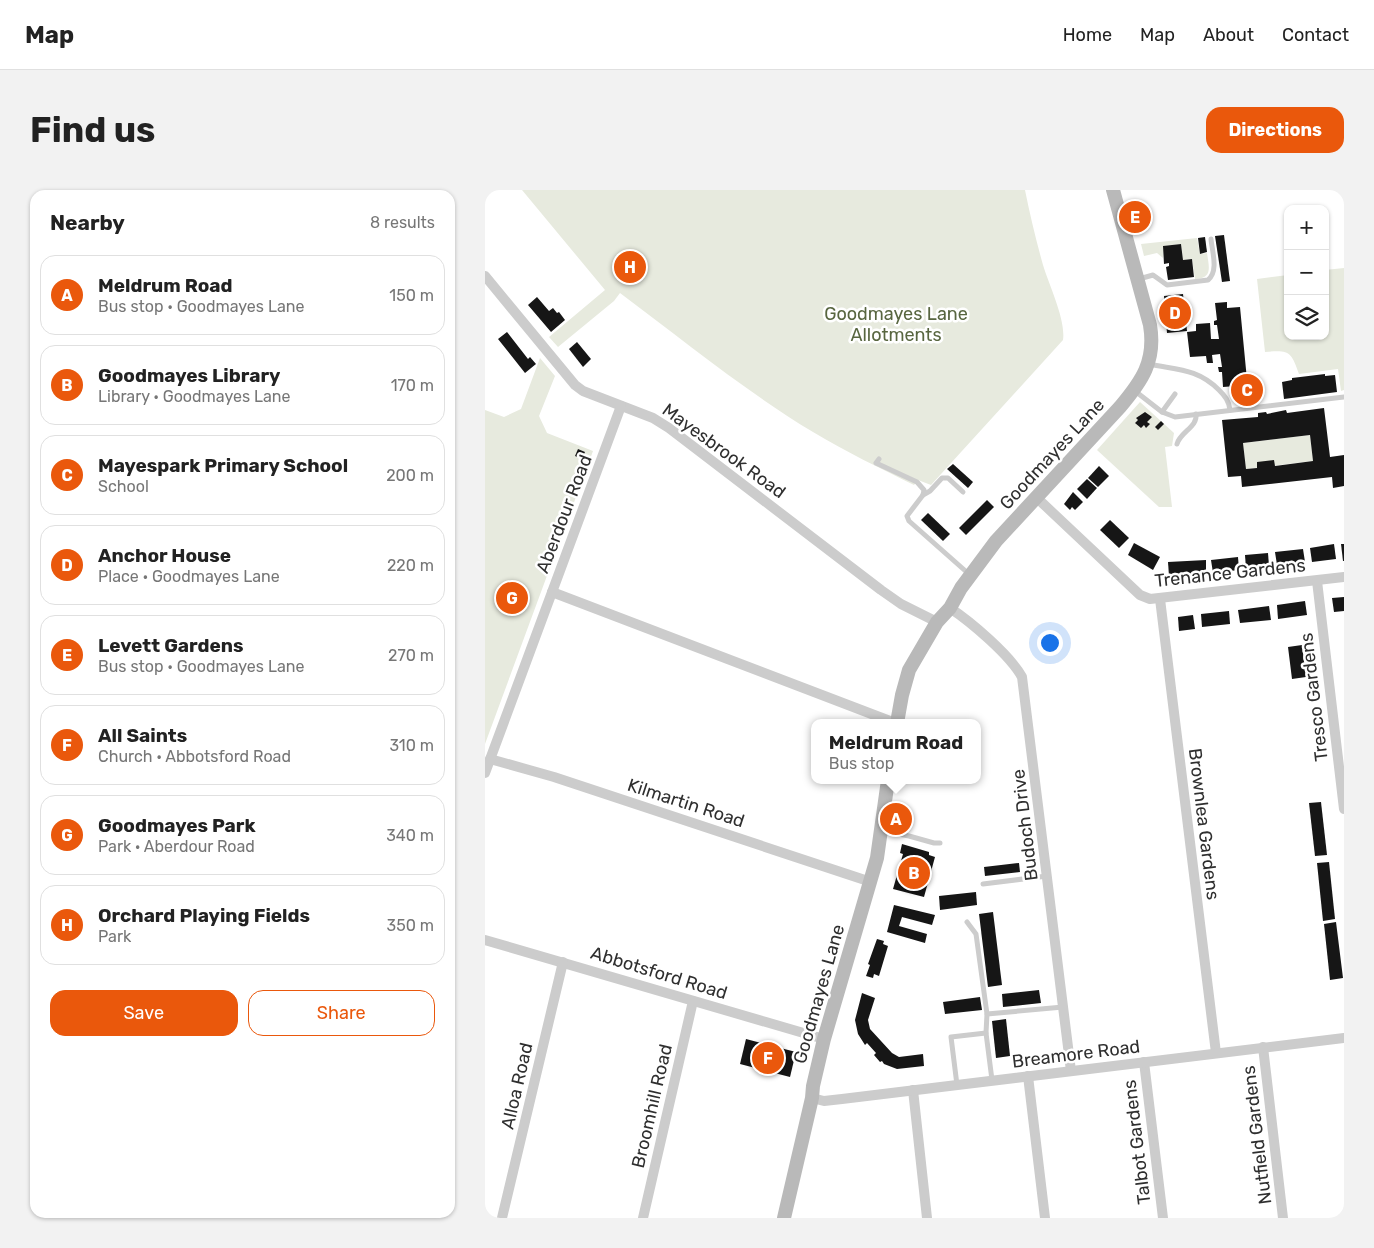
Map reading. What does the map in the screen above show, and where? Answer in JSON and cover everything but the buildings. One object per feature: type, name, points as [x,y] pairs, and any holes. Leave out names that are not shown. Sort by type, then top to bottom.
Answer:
[{"type":"main road","name":"Goodmayes Lane","points":[[898,719],[909,670],[937,622],[950,608],[970,575],[996,541],[1134,390],[1143,378],[1149,364],[1152,333],[1113,190]]},
{"type":"main road","name":"Goodmayes Lane","points":[[784,1218],[824,1039],[871,882],[882,831],[888,784]]},
{"type":"street","name":"Mayesbrook Road","points":[[485,276],[575,385],[593,396],[653,418],[669,428],[881,590],[901,604],[937,622]]},
{"type":"street","name":"Aberdour Road","points":[[485,773],[621,406]]},
{"type":"street","name":"Trenance Gardens","points":[[1037,498],[1140,595],[1151,599],[1344,577]]},
{"type":"street","name":"Tresco Gardens","points":[[1317,581],[1344,809]]},
{"type":"street","points":[[552,592],[887,719]]},
{"type":"street","name":"Brownlea Gardens","points":[[1160,599],[1216,1053]]},
{"type":"street","name":"Budoch Drive","points":[[950,608],[1010,659],[1022,677],[1071,1070]]},
{"type":"street","name":"Kilmartin Road","points":[[491,758],[871,882]]},
{"type":"street","name":"Abbotsford Road","points":[[485,940],[824,1039]]},
{"type":"street","name":"Alloa Road","points":[[502,1218],[563,962]]},
{"type":"street","name":"Broomhill Road","points":[[643,1218],[693,1001]]},
{"type":"street","name":"Breamore Road","points":[[812,1098],[824,1101],[1344,1038]]},
{"type":"street","name":"Nutfield Gardens","points":[[1263,1047],[1283,1218]]},
{"type":"street","name":"Talbot Gardens","points":[[1144,1062],[1163,1218]]},
{"type":"street","points":[[1028,1076],[1045,1218]]},
{"type":"street","points":[[913,1090],[927,1218]]},
{"type":"lane","points":[[1138,279],[1153,275],[1167,285],[1208,280],[1212,277],[1214,271],[1211,239]]},
{"type":"lane","points":[[1149,364],[1191,372],[1201,376],[1225,396],[1230,410]]},
{"type":"lane","points":[[1134,390],[1162,412],[1175,416],[1196,414],[1208,410],[1230,410],[1344,397]]},
{"type":"lane","points":[[1162,412],[1175,394]]},
{"type":"lane","points":[[1177,444],[1178,439],[1194,423],[1197,418],[1196,414]]},
{"type":"lane","points":[[879,459],[876,463],[917,482],[924,490],[923,495]]},
{"type":"lane","points":[[963,492],[947,478],[942,478],[930,491],[923,495],[907,516],[909,521],[970,575]]},
{"type":"lane","points":[[882,831],[934,843],[940,842]]},
{"type":"lane","points":[[983,884],[1048,876]]},
{"type":"lane","points":[[967,922],[976,934],[987,1014],[986,1033],[992,1080]]},
{"type":"lane","points":[[987,1014],[1063,1007]]},
{"type":"lane","points":[[957,1085],[951,1037],[986,1033]]},
{"type":"green space","name":"Goodmayes Lane Allotments","points":[[522,190],[1025,190],[1043,265],[1060,313],[1063,340],[931,485],[918,480],[914,485],[863,460],[813,432],[763,400],[620,293],[614,301],[558,347],[549,337],[605,290]]},
{"type":"green space","points":[[1197,238],[1200,254],[1207,253],[1209,271],[1205,276],[1195,279],[1192,259],[1183,260],[1181,244],[1164,246],[1163,258],[1157,253],[1144,256],[1141,244]]},
{"type":"green space","points":[[1344,268],[1344,390],[1341,391],[1338,369],[1299,374],[1294,361],[1288,354],[1279,351],[1265,352],[1257,279],[1284,276],[1284,340],[1329,340],[1329,270]]},
{"type":"green space","points":[[540,358],[555,376],[539,416],[547,433],[593,451],[485,744],[485,410],[504,417],[521,409]]},
{"type":"green space","points":[[1140,402],[1174,433],[1172,446],[1165,447],[1172,507],[1159,507],[1097,450]]},
{"type":"green space","points":[[1310,435],[1313,461],[1246,469],[1243,443]]},
{"type":"place","name":"Levett Gardens","points":[[1135,217]]},
{"type":"place","name":"Orchard Playing Fields","points":[[630,267]]},
{"type":"place","name":"Anchor House","points":[[1175,313]]},
{"type":"place","name":"Mayespark Primary School","points":[[1247,390]]},
{"type":"place","name":"Goodmayes Park","points":[[512,598]]},
{"type":"place","name":"Meldrum Road","points":[[896,819]]},
{"type":"place","name":"Goodmayes Library","points":[[914,873]]},
{"type":"place","name":"All Saints","points":[[768,1058]]}]
